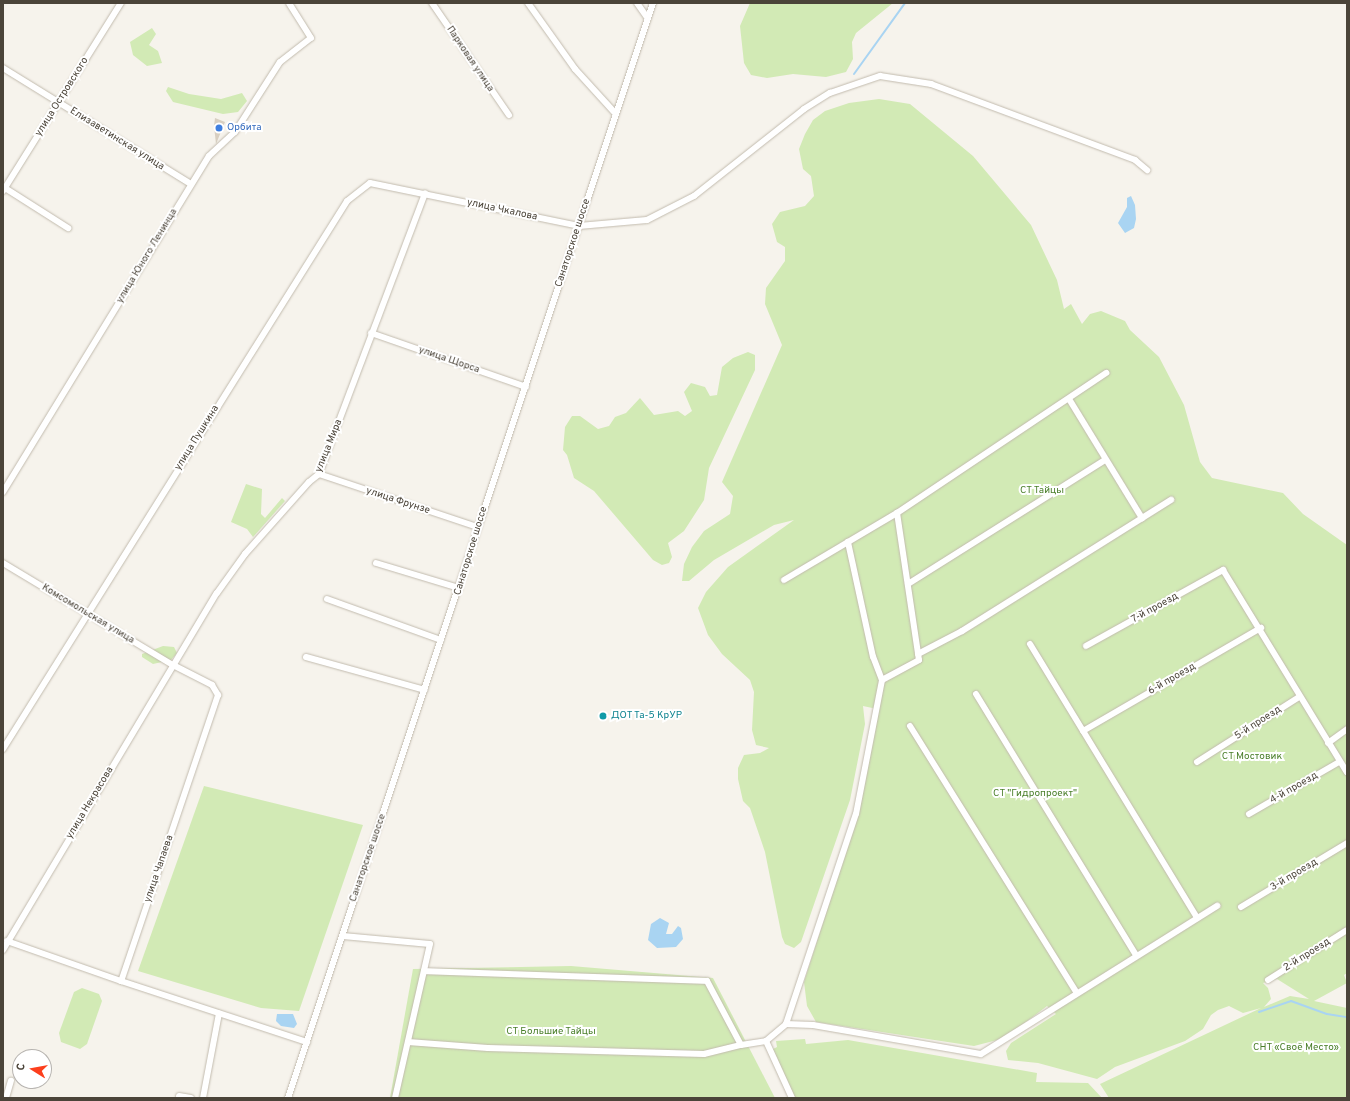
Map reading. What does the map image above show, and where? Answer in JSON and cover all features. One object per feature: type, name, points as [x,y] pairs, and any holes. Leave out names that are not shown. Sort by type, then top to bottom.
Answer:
[{"type":"street","name":"улица Островского","points":[[4,190],[57,102],[121,3]]},
{"type":"street","name":"улица Юного Ленинца","points":[[3,492],[209,156],[235,132],[280,62],[312,38],[289,3]]},
{"type":"street","name":"Парковая улица","points":[[432,3],[509,115]]},
{"type":"street","points":[[528,3],[575,69],[616,113]]},
{"type":"street","points":[[637,3],[648,19]]},
{"type":"street","name":"Санаторское шоссе","points":[[288,1098],[459,588],[477,527],[526,387],[653,3]]},
{"type":"street","name":"Елизаветинская улица","points":[[3,68],[191,184]]},
{"type":"street","name":"улица Чкалова","points":[[425,193],[579,226],[647,220],[666,212],[694,196],[804,109],[830,93],[880,76],[931,84],[1135,160],[1147,170]]},
{"type":"street","name":"улица Пушкина","points":[[3,749],[347,202],[370,183],[425,193]]},
{"type":"street","points":[[4,190],[68,228]]},
{"type":"street","name":"улица Мира","points":[[173,665],[217,593],[245,554],[309,482],[319,474],[425,193]]},
{"type":"street","name":"улица Щорса","points":[[371,333],[526,387]]},
{"type":"street","points":[[784,580],[897,513],[1106,373]]},
{"type":"street","points":[[1069,399],[1142,518]]},
{"type":"street","points":[[908,584],[1106,460]]},
{"type":"street","name":"улица Фрунзе","points":[[319,474],[477,527]]},
{"type":"street","points":[[918,654],[962,631],[1171,500]]},
{"type":"street","points":[[882,680],[919,660],[897,513]]},
{"type":"street","points":[[408,1042],[488,1048],[704,1054],[741,1045],[766,1041],[786,1024],[856,814],[882,680],[873,657],[848,542]]},
{"type":"street","points":[[376,562],[459,588]]},
{"type":"street","name":"Комсомольская улица","points":[[3,563],[173,665]]},
{"type":"street","name":"7-й проезд","points":[[1086,646],[1223,570],[1261,628]]},
{"type":"street","points":[[327,599],[441,640]]},
{"type":"street","points":[[1261,628],[1299,697],[1347,772]]},
{"type":"street","name":"6-й проезд","points":[[1083,731],[1261,628]]},
{"type":"street","points":[[1030,644],[1197,918]]},
{"type":"street","points":[[306,656],[425,690]]},
{"type":"street","name":"улица Некрасова","points":[[3,950],[173,665]]},
{"type":"street","name":"улица Чапаева","points":[[122,980],[218,695],[212,685],[173,665]]},
{"type":"street","points":[[976,694],[1136,955]]},
{"type":"street","name":"5-й проезд","points":[[1197,762],[1299,697]]},
{"type":"street","points":[[910,726],[1077,993]]},
{"type":"street","points":[[1328,743],[1347,729]]},
{"type":"street","name":"4-й проезд","points":[[1249,814],[1340,762]]},
{"type":"street","name":"3-й проезд","points":[[1241,907],[1347,843]]},
{"type":"street","points":[[786,1024],[812,1025],[982,1054],[1136,955],[1217,906]]},
{"type":"street","name":"2-й проезд","points":[[1268,980],[1347,930]]},
{"type":"street","points":[[343,936],[430,944],[395,1098]]},
{"type":"street","points":[[7,941],[307,1042]]},
{"type":"street","points":[[424,971],[707,981],[741,1045]]},
{"type":"street","points":[[203,1098],[219,1013]]},
{"type":"street","points":[[766,1041],[792,1098]]},
{"type":"street","points":[[6,1098],[11,1081]]},
{"type":"street","points":[[179,1096],[191,1098]]},
{"type":"green space","points":[[750,3],[893,3],[856,33],[852,42],[853,59],[846,72],[826,77],[793,74],[767,78],[751,75],[744,63],[740,26]]},
{"type":"green space","points":[[152,28],[156,34],[149,45],[158,51],[162,63],[147,66],[133,55],[130,42]]},
{"type":"green space","points":[[168,87],[189,94],[221,99],[242,93],[247,101],[238,112],[223,114],[173,102],[166,91]]},
{"type":"green space","points":[[879,99],[910,104],[973,156],[1031,225],[1057,280],[1064,309],[1071,304],[1082,324],[1090,314],[1101,311],[1125,321],[1130,330],[1159,357],[1184,405],[1200,462],[1212,478],[1283,493],[1303,514],[1347,545],[1347,973],[1344,975],[1347,983],[1314,1001],[1347,1008],[1347,1098],[1109,1098],[1100,1084],[1261,1008],[1243,1013],[1229,1006],[1218,1010],[1211,1015],[1203,1029],[1185,1041],[1115,1067],[1097,1079],[1038,1063],[1008,1060],[1006,1051],[1011,1043],[1056,1014],[1047,1006],[1005,1038],[974,1046],[816,1022],[807,1006],[804,982],[858,813],[877,709],[863,706],[865,724],[850,800],[801,942],[794,948],[785,944],[782,937],[765,852],[750,808],[743,801],[738,779],[738,768],[744,755],[760,753],[769,748],[756,745],[752,730],[754,692],[750,680],[722,654],[708,635],[698,608],[706,592],[728,567],[794,520],[774,525],[714,560],[689,581],[682,581],[684,564],[692,547],[704,531],[730,514],[733,496],[722,482],[782,345],[765,304],[766,288],[785,261],[785,247],[777,242],[772,224],[780,212],[805,206],[814,196],[811,176],[803,169],[799,149],[813,120],[825,111],[849,103]],"holes":[[[1277,979],[1309,999],[1290,996],[1264,1007],[1271,999],[1268,988],[1263,983]]]},
{"type":"green space","points":[[748,352],[755,355],[755,370],[709,468],[704,500],[684,531],[668,543],[672,557],[669,563],[662,565],[653,560],[594,491],[574,478],[567,455],[563,450],[565,427],[572,416],[580,416],[598,429],[609,426],[615,417],[626,413],[640,398],[654,415],[678,411],[685,416],[692,411],[684,392],[691,383],[705,387],[710,396],[717,395],[722,367],[733,358]]},
{"type":"green space","points":[[246,484],[262,489],[261,514],[265,518],[282,498],[285,501],[253,537],[247,529],[231,522]]},
{"type":"green space","points":[[163,646],[174,647],[177,653],[171,660],[153,664],[142,657],[142,654]]},
{"type":"green space","points":[[204,786],[363,825],[299,1011],[261,1008],[138,971]]},
{"type":"green space","name":"СТ Большие Тайцы","points":[[571,966],[713,978],[775,1098],[390,1098],[413,969]]},
{"type":"green space","points":[[82,988],[99,994],[102,1001],[87,1044],[80,1049],[61,1042],[59,1033],[74,992]]},
{"type":"green space","points":[[805,1039],[806,1044],[848,1040],[1037,1073],[1036,1082],[1088,1083],[1102,1098],[795,1098],[771,1050],[777,1047],[776,1041]]},
{"type":"water","points":[[1131,196],[1135,205],[1136,219],[1134,228],[1125,233],[1118,223],[1127,207],[1127,198]]},
{"type":"water","points":[[660,918],[669,923],[666,934],[672,934],[678,926],[681,928],[683,939],[676,947],[657,948],[648,940],[651,924]]},
{"type":"water","points":[[277,1014],[293,1014],[297,1024],[294,1028],[281,1026],[276,1021]]},
{"type":"building","name":"Орбита","points":[[215,118],[225,122],[216,144],[214,126]]},
{"type":"waterway","points":[[854,74],[905,3]]},
{"type":"waterway","points":[[1259,1012],[1291,1001],[1327,1014],[1347,1017]]},
{"type":"place","name":"Орбита","points":[[219,128]]},
{"type":"place","name":"ДОТ Та-5 КрУР","points":[[603,716]]},
{"type":"park label","name":"СТ Тайцы","points":[[1042,491]]},
{"type":"park label","name":"СТ Мостовик","points":[[1252,757]]},
{"type":"park label","name":"СТ \"Гидропроект\"","points":[[1035,794]]},
{"type":"park label","name":"СНТ «Своё Место»","points":[[1296,1048]]}]
